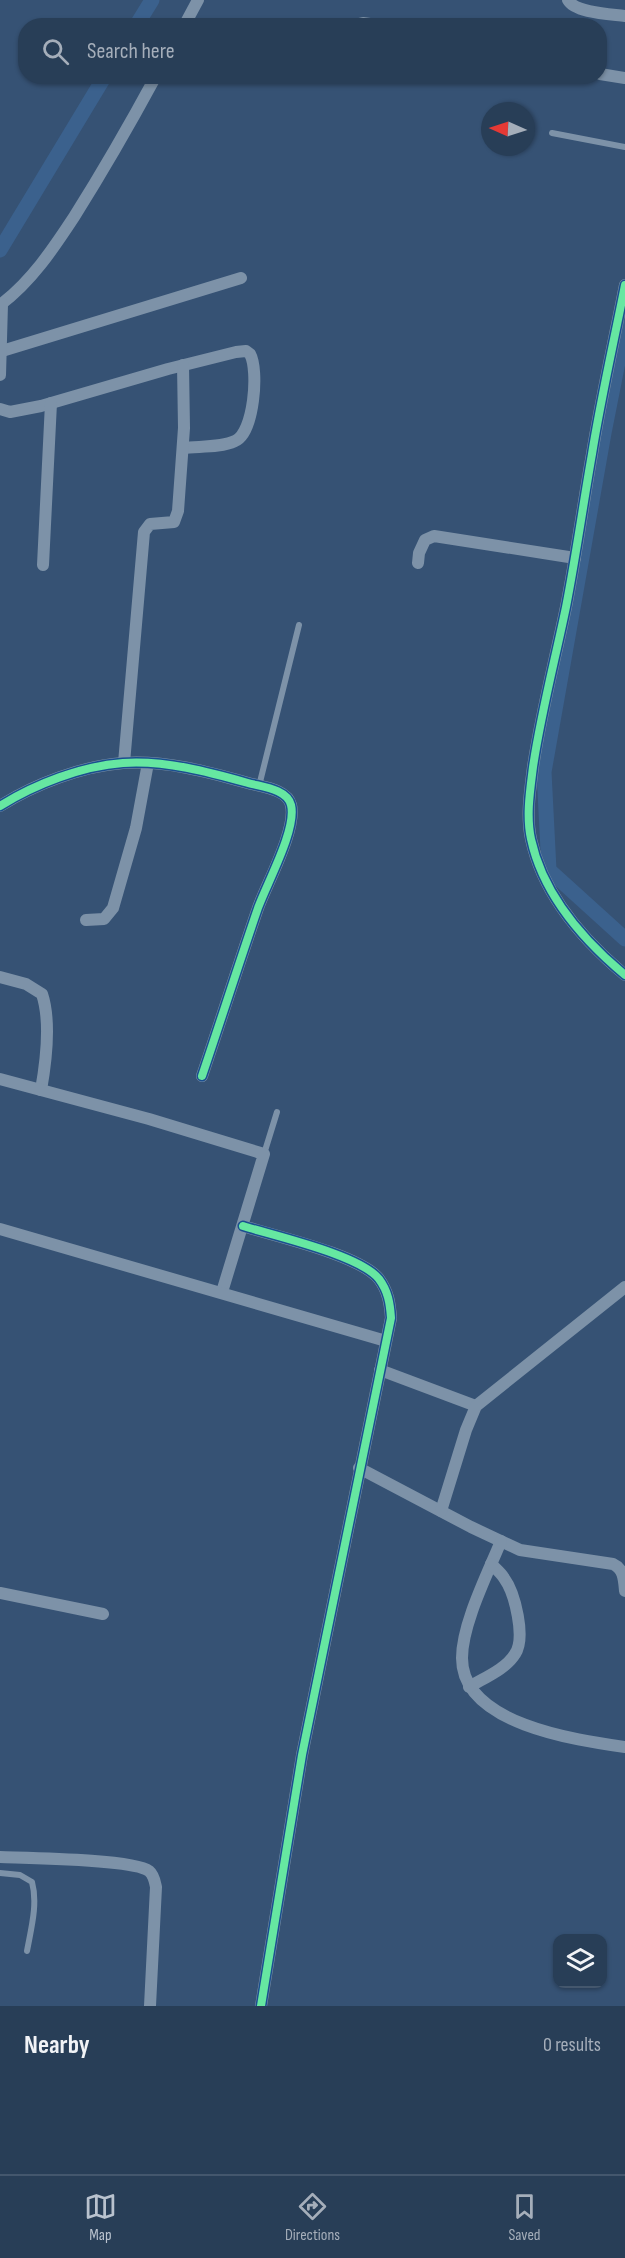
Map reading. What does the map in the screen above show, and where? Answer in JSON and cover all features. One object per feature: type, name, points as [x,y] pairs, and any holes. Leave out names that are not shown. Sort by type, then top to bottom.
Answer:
[{"type":"street","points":[[188,18],[198,0]]},
{"type":"street","points":[[568,0],[572,6],[580,9],[625,16]]},
{"type":"street","points":[[607,75],[625,78]]},
{"type":"street","points":[[0,375],[1,305],[30,277],[58,241],[102,173],[152,84]]},
{"type":"street","points":[[2,351],[242,278]]},
{"type":"street","points":[[625,285],[592,451],[567,605],[537,738],[529,825],[538,862],[548,885],[566,915],[590,942],[625,975]]},
{"type":"street","points":[[0,409],[10,412],[51,403],[183,365],[246,351],[250,354],[254,366],[251,408],[243,435],[236,441],[225,444],[183,448]]},
{"type":"street","points":[[124,763],[144,532],[150,524],[169,524],[176,520],[183,448],[183,365]]},
{"type":"street","points":[[43,565],[51,403]]},
{"type":"street","points":[[418,563],[419,552],[424,540],[434,536],[575,558]]},
{"type":"street","points":[[0,806],[65,776],[100,766],[124,763],[166,765],[221,776],[287,796],[291,804],[289,829],[259,905],[202,1076]]},
{"type":"street","points":[[86,920],[104,919],[113,908],[136,828],[148,763]]},
{"type":"street","points":[[0,977],[26,984],[42,994],[46,1017],[45,1067],[41,1090]]},
{"type":"street","points":[[0,1079],[148,1119],[264,1154],[222,1293]]},
{"type":"street","points":[[243,1226],[345,1258],[368,1269],[386,1290],[391,1318],[291,1815],[261,2006]]},
{"type":"street","points":[[0,1229],[386,1341]]},
{"type":"street","points":[[441,1511],[466,1430],[476,1406],[625,1287]]},
{"type":"street","points":[[380,1370],[476,1406]]},
{"type":"street","points":[[359,1468],[520,1550],[613,1564],[619,1567],[623,1574],[625,1591]]},
{"type":"street","points":[[501,1541],[470,1620],[462,1656],[464,1678],[469,1687],[491,1707],[537,1729],[569,1738],[625,1747]]},
{"type":"street","points":[[469,1687],[508,1661],[515,1654],[518,1645],[515,1602],[504,1578],[491,1564]]},
{"type":"street","points":[[0,1593],[103,1614]]},
{"type":"street","points":[[0,1857],[122,1864],[149,1871],[156,1887],[150,2006]]},
{"type":"lane","points":[[552,133],[625,147]]},
{"type":"lane","points":[[258,786],[299,625]]},
{"type":"lane","points":[[264,1154],[277,1112]]},
{"type":"lane","points":[[0,1873],[20,1875],[32,1882],[33,1915],[27,1951]]},
{"type":"waterway","points":[[141,18],[152,0]]},
{"type":"waterway","points":[[0,250],[100,84]]},
{"type":"waterway","points":[[625,327],[544,772],[549,870],[625,939]]},
{"type":"cycle path","points":[[625,285],[599,412],[566,607],[536,747],[529,812],[531,839],[537,859],[555,897],[594,947],[625,975]]},
{"type":"cycle path","points":[[0,806],[28,790],[59,777],[91,768],[123,763],[155,763],[187,768],[273,790],[285,795],[289,800],[292,815],[286,842],[258,908],[202,1076]]},
{"type":"cycle path","points":[[243,1226],[336,1254],[369,1270],[385,1288],[391,1318],[302,1755],[261,2006]]}]
